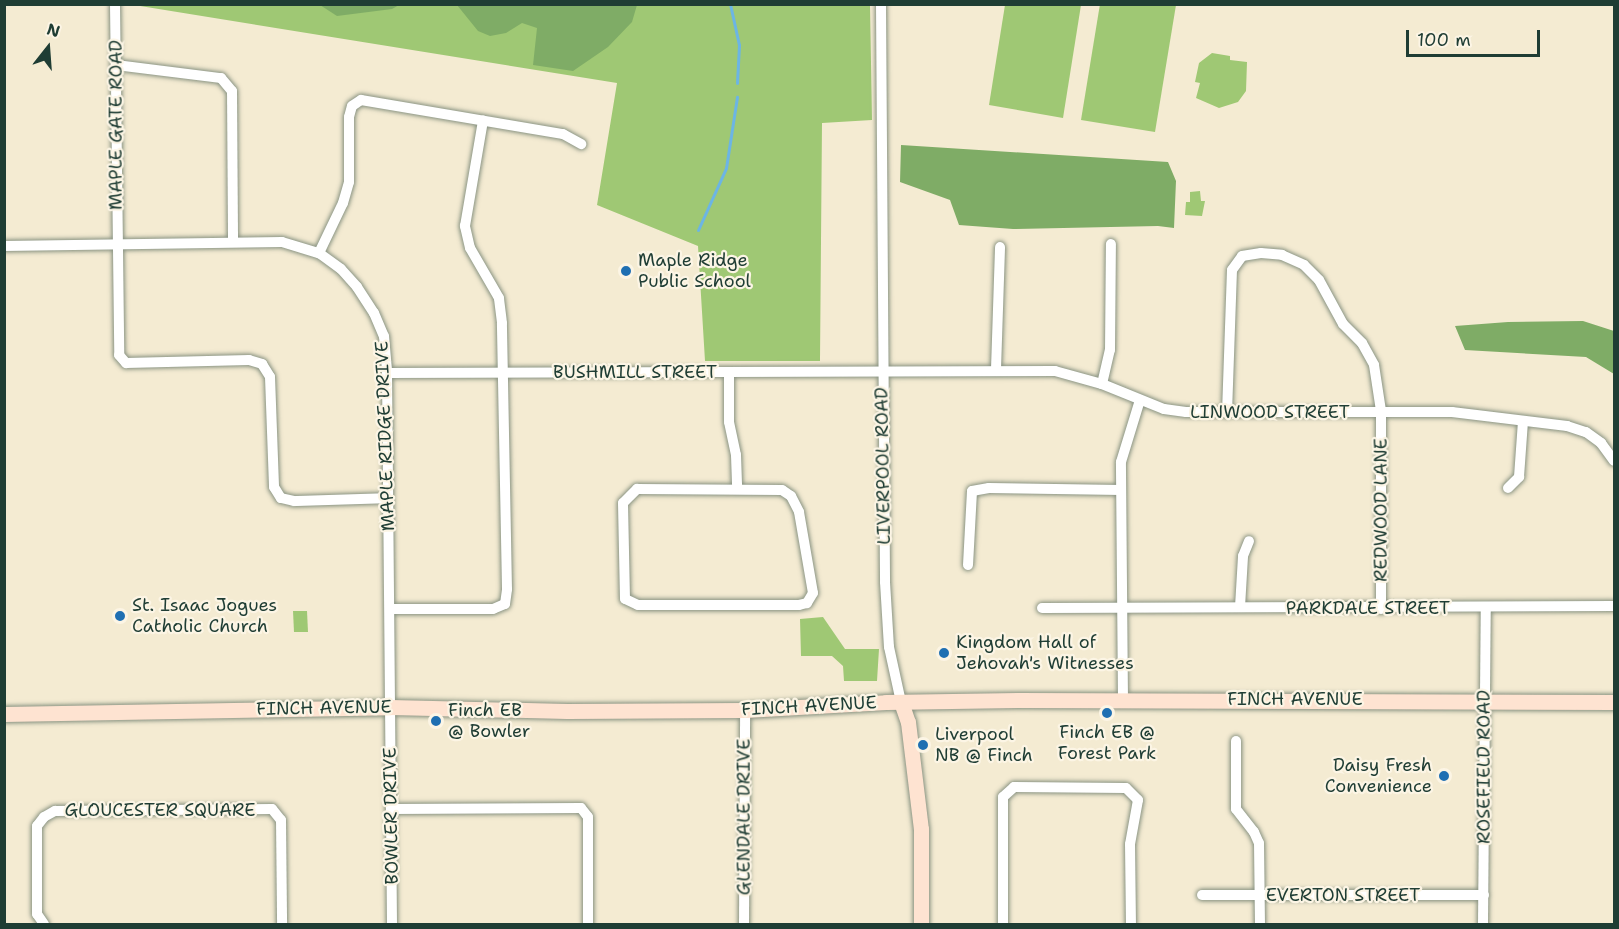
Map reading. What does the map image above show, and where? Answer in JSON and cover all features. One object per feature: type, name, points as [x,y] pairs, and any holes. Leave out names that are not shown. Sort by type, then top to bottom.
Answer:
[{"type":"main road","name":"FINCH AVENUE","points":[[4,714],[390,707],[567,711],[745,710],[901,702],[1123,700],[1614,702]]},
{"type":"main road","name":"LIVERPOOL ROAD","points":[[901,702],[908,722],[921,830],[921,924]]},
{"type":"street","name":"MAPLE GATE ROAD","points":[[115,4],[117,340],[119,355],[126,363],[249,360],[262,364],[270,377],[274,487],[281,498],[294,501],[387,498]]},
{"type":"street","name":"LIVERPOOL ROAD","points":[[880,4],[885,582],[889,647],[901,702]]},
{"type":"street","points":[[116,65],[221,78],[232,91],[233,242]]},
{"type":"street","points":[[319,253],[343,203],[349,182],[349,117],[352,106],[361,100],[563,134],[581,144]]},
{"type":"street","points":[[390,609],[493,609],[505,604],[507,589],[499,298],[470,248],[465,226],[483,121]]},
{"type":"street","name":"MAPLE RIDGE DRIVE","points":[[4,246],[282,242],[319,253],[349,278],[374,314],[384,336],[387,373],[390,707]]},
{"type":"street","points":[[1102,384],[1110,350],[1111,244]]},
{"type":"street","points":[[996,369],[1000,247]]},
{"type":"street","name":"REDWOOD LANE","points":[[1227,413],[1232,270],[1242,256],[1261,253],[1282,255],[1304,265],[1319,280],[1342,324],[1362,343],[1374,365],[1380,411],[1381,609]]},
{"type":"street","name":"LINWOOD STREET","points":[[882,371],[1055,370],[1102,384],[1164,409],[1186,412],[1452,412],[1567,426],[1586,432],[1602,443],[1614,460]]},
{"type":"street","name":"BUSHMILL STREET","points":[[387,373],[428,375],[502,372],[882,371]]},
{"type":"street","points":[[729,372],[729,422],[735,455],[737,489]]},
{"type":"street","points":[[1123,700],[1121,462],[1140,400]]},
{"type":"street","points":[[1508,489],[1519,477],[1523,421]]},
{"type":"street","points":[[968,565],[972,491],[989,488],[1121,490]]},
{"type":"street","points":[[637,489],[737,489],[782,490],[791,496],[799,512],[813,593],[807,603],[799,605],[638,605],[625,599],[621,528],[622,502],[629,494],[637,489]]},
{"type":"street","points":[[1240,607],[1243,556],[1249,541]]},
{"type":"street","name":"PARKDALE STREET","points":[[1042,608],[1486,609],[1614,606]]},
{"type":"street","name":"ROSEFIELD ROAD","points":[[1483,924],[1486,609]]},
{"type":"street","name":"BOWLER DRIVE","points":[[390,707],[392,924]]},
{"type":"street","name":"GLENDALE DRIVE","points":[[744,924],[745,710]]},
{"type":"street","points":[[1236,741],[1236,809],[1254,832],[1259,843],[1260,924]]},
{"type":"street","points":[[1003,924],[1003,797],[1014,787],[1025,787],[1126,788],[1138,800],[1130,844],[1131,924]]},
{"type":"street","points":[[391,809],[580,808],[588,817],[588,924]]},
{"type":"street","name":"GLOUCESTER SQUARE","points":[[44,924],[37,914],[37,826],[44,817],[55,811],[272,809],[281,820],[282,924]]},
{"type":"street","name":"EVERTON STREET","points":[[1202,895],[1484,895]]},
{"type":"green space","points":[[637,4],[632,22],[608,47],[573,71],[533,65],[537,28],[522,23],[506,33],[490,36],[478,31],[457,5]]},
{"type":"green space","points":[[1100,4],[1176,5],[1155,132],[1081,120]]},
{"type":"green space","points":[[134,5],[870,5],[872,120],[822,123],[820,361],[705,361],[698,246],[597,205],[617,83]]},
{"type":"green space","points":[[320,5],[399,5],[392,9],[337,16]]},
{"type":"green space","points":[[1005,5],[1081,5],[1063,118],[989,105]]},
{"type":"green space","points":[[1212,53],[1230,56],[1230,60],[1247,62],[1246,91],[1238,102],[1219,108],[1196,98],[1200,83],[1195,82],[1199,63]]},
{"type":"green space","points":[[901,145],[1168,162],[1176,181],[1174,228],[1158,226],[1013,229],[959,225],[950,200],[900,182]]},
{"type":"green space","points":[[1200,191],[1201,201],[1205,201],[1202,216],[1185,215],[1186,202],[1190,202],[1190,192]]},
{"type":"green space","points":[[1583,321],[1614,331],[1614,374],[1586,357],[1465,350],[1455,326],[1508,322]]},
{"type":"green space","points":[[293,611],[307,611],[308,632],[294,632]]},
{"type":"green space","points":[[823,617],[845,649],[879,649],[877,681],[844,681],[843,666],[832,656],[801,656],[800,619]]},
{"type":"waterway","points":[[730,4],[739,45],[737,83]]},
{"type":"waterway","points":[[698,230],[726,168],[737,97]]},
{"type":"place","name":"Maple Ridge Public School","points":[[626,271]]},
{"type":"place","name":"St. Isaac Jogues Catholic Church","points":[[120,616]]},
{"type":"place","name":"Kingdom Hall of Jehovah's Witnesses","points":[[944,653]]},
{"type":"place","name":"Finch EB @ Forest Park","points":[[1107,713]]},
{"type":"place","name":"Finch EB @ Bowler","points":[[436,721]]},
{"type":"place","name":"Liverpool NB @ Finch","points":[[923,745]]},
{"type":"place","name":"Daisy Fresh Convenience","points":[[1444,776]]}]
